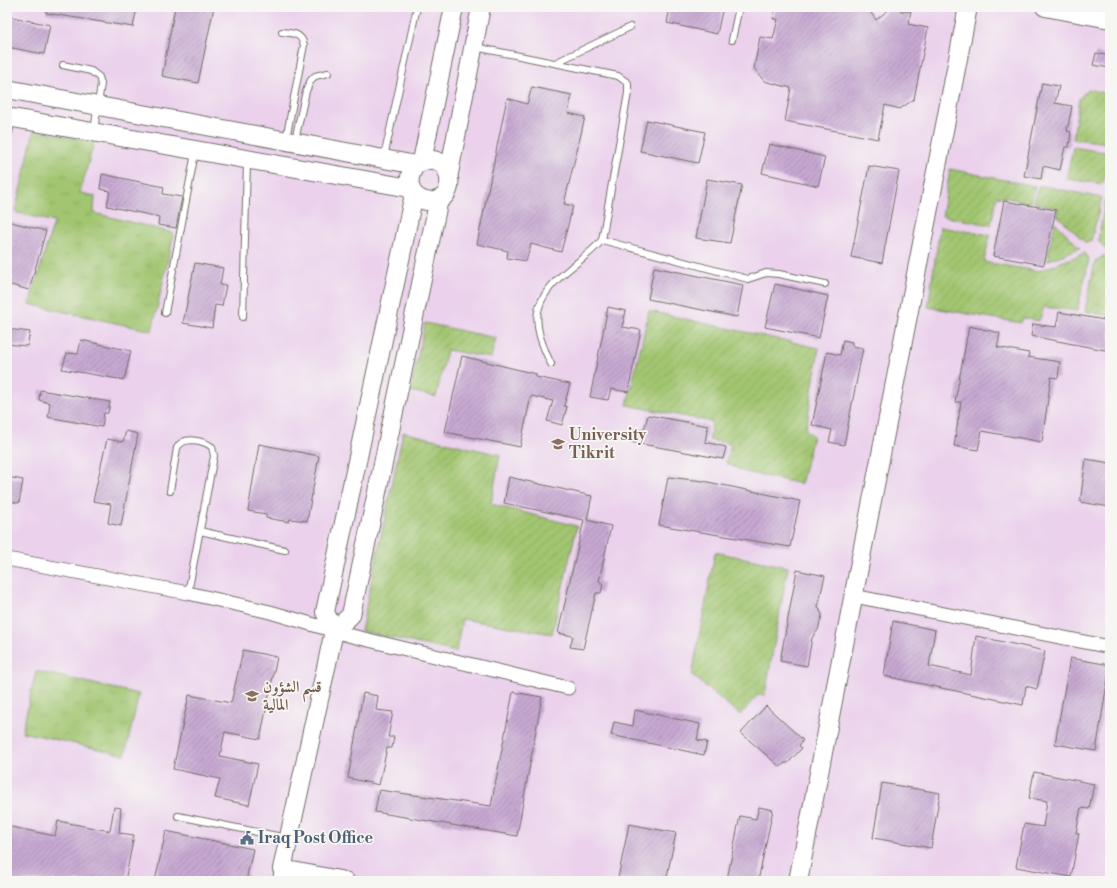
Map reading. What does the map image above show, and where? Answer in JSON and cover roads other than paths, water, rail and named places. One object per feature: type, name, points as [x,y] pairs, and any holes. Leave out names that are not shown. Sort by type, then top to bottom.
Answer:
[{"type":"street","points":[[334,631],[325,612],[412,191],[410,176],[419,163],[454,7]]},
{"type":"street","points":[[10,118],[94,132],[412,191],[425,201],[439,199],[447,192],[450,186],[449,173],[481,7]]},
{"type":"street","points":[[798,881],[968,7]]},
{"type":"street","points":[[1045,7],[1110,19]]},
{"type":"street","points":[[7,89],[384,159],[419,163],[430,160],[438,161],[449,173]]},
{"type":"street","points":[[345,881],[280,875],[334,631],[351,615],[439,199]]},
{"type":"street","points":[[7,559],[188,593],[270,612],[334,631],[568,688]]},
{"type":"street","points":[[854,596],[1110,647]]},
{"type":"lane","points":[[384,159],[417,7]]},
{"type":"lane","points":[[732,40],[739,7]]},
{"type":"lane","points":[[554,63],[630,27]]},
{"type":"lane","points":[[282,32],[297,34],[302,39],[304,45],[290,141]]},
{"type":"lane","points":[[473,46],[618,76],[628,83],[628,93],[602,240],[592,252],[568,270],[548,289],[541,298],[537,308],[540,342],[551,364]]},
{"type":"lane","points":[[63,65],[91,71],[98,75],[101,82],[94,132]]},
{"type":"lane","points":[[290,141],[307,87],[315,76],[328,73]]},
{"type":"lane","points":[[7,140],[10,118]]},
{"type":"lane","points":[[165,313],[196,151]]},
{"type":"lane","points":[[243,317],[247,161]]},
{"type":"lane","points":[[602,240],[748,279],[766,273],[779,274],[826,284]]},
{"type":"lane","points":[[170,491],[177,448],[179,444],[188,440],[210,445],[214,453],[188,593]]},
{"type":"lane","points":[[200,531],[285,550]]},
{"type":"lane","points":[[178,816],[288,838]]},
{"type":"place","name":"University Tikrit","points":[[558,444]]},
{"type":"place","name":"قسم الشؤون المالية","points":[[252,696]]},
{"type":"place","name":"Iraq Post Office","points":[[247,838]]}]
